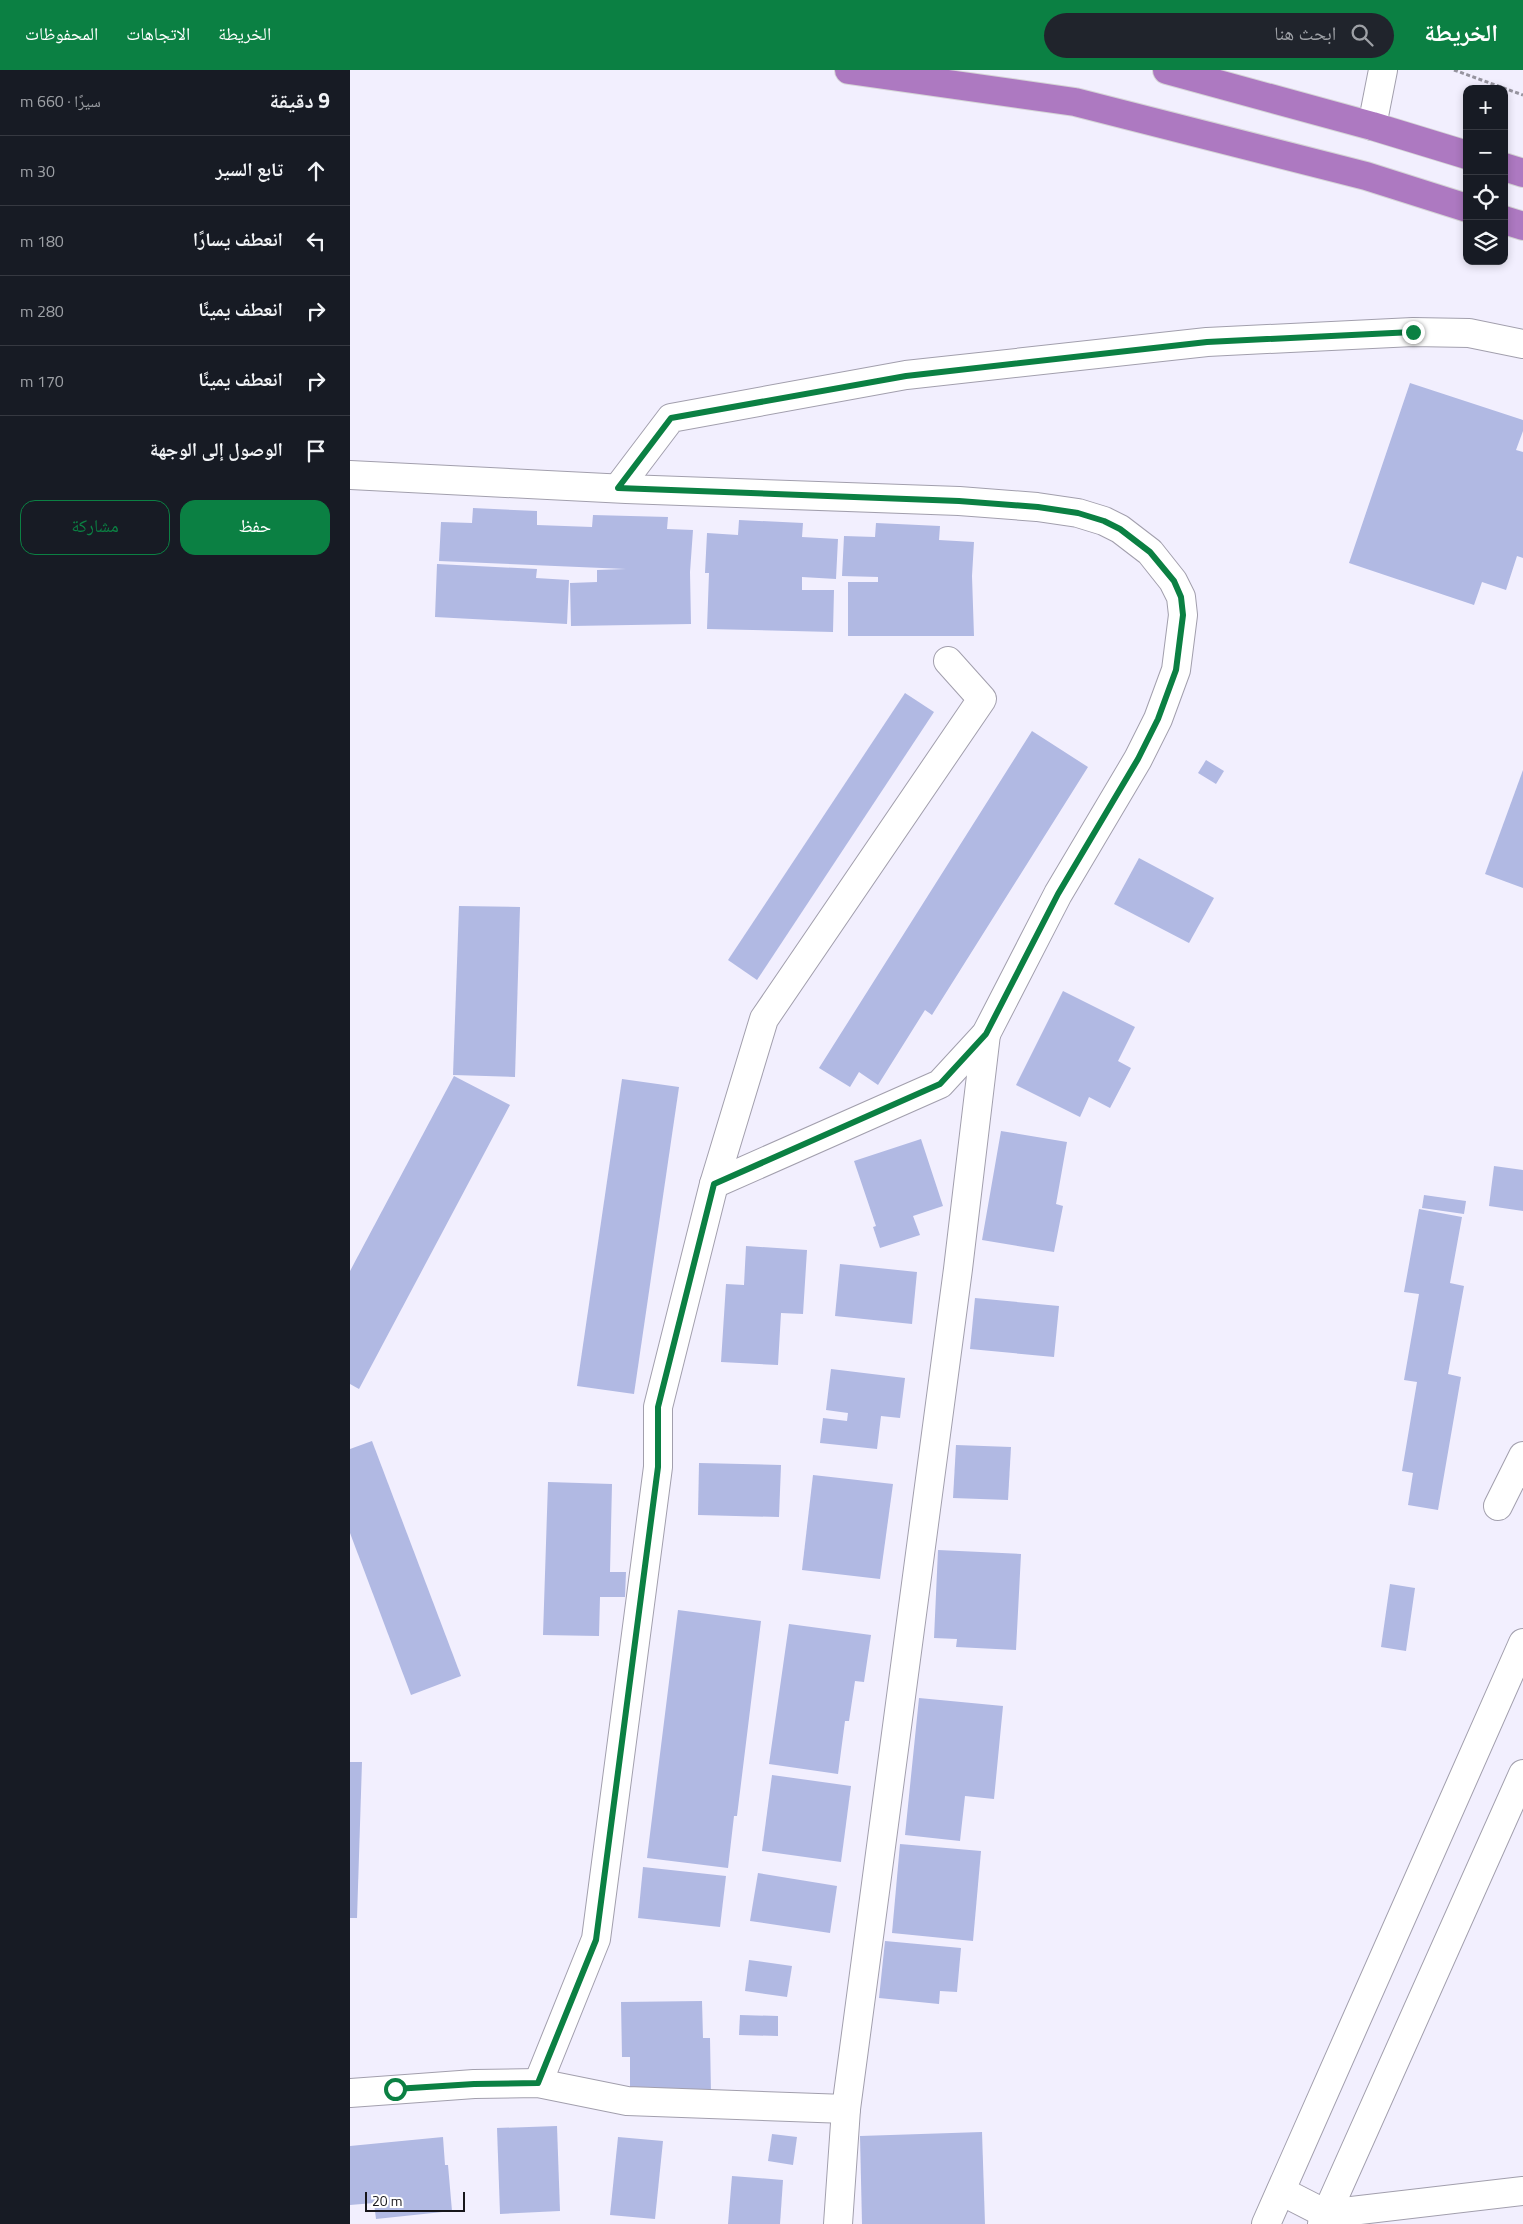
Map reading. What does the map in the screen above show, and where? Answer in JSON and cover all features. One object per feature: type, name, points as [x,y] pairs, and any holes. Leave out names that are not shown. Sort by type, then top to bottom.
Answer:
[{"type":"highway","points":[[849,70],[1075,102],[1366,176],[1463,207]]},
{"type":"highway","points":[[1167,70],[1372,126],[1463,154]]},
{"type":"highway","points":[[1508,168],[1523,173]]},
{"type":"highway","points":[[1508,221],[1523,226]]},
{"type":"street","points":[[1372,126],[1383,70]]},
{"type":"street","points":[[618,488],[671,418],[906,376],[1227,340],[1413,332],[1460,332],[1523,344]]},
{"type":"street","points":[[350,475],[618,488],[959,501],[1038,507],[1078,513],[1104,521],[1134,538],[1150,552],[1174,581],[1181,597],[1182,631],[1176,670],[1158,719],[1138,759],[1058,894],[986,1034],[940,1084],[714,1184]]},
{"type":"street","points":[[538,2083],[596,1940],[658,1467],[658,1407],[714,1184],[764,1019],[982,699],[948,661]]},
{"type":"street","points":[[838,2224],[846,2109],[957,1279],[986,1034]]},
{"type":"street","points":[[1498,1506],[1523,1456]]},
{"type":"street","points":[[1266,2224],[1523,1643]]},
{"type":"street","points":[[1324,2219],[1523,1774]]},
{"type":"street","points":[[350,2093],[474,2084],[538,2083],[627,2101],[846,2109]]},
{"type":"street","points":[[1281,2191],[1324,2219],[1523,2191]]},
{"type":"path","points":[[1454,70],[1523,95]]},
{"type":"building","points":[[1410,383],[1523,420],[1523,431],[1516,450],[1523,452],[1523,558],[1517,556],[1506,590],[1482,582],[1474,605],[1349,563]]},
{"type":"building","points":[[473,508],[537,511],[537,525],[592,527],[593,515],[668,517],[667,529],[693,530],[690,572],[691,624],[571,626],[570,583],[597,582],[597,570],[626,569],[439,561],[441,522],[472,523]]},
{"type":"building","points":[[739,520],[803,523],[802,537],[838,539],[836,579],[802,577],[802,590],[834,590],[833,632],[707,629],[709,573],[705,573],[707,533],[738,535]]},
{"type":"building","points":[[876,523],[940,526],[939,540],[974,542],[972,576],[974,636],[848,636],[848,582],[878,582],[878,577],[842,576],[844,536],[875,537]]},
{"type":"building","points":[[437,564],[537,569],[536,578],[569,580],[567,624],[435,617]]},
{"type":"building","points":[[905,693],[934,712],[757,980],[728,960]]},
{"type":"building","points":[[1032,731],[1088,767],[932,1015],[925,1010],[878,1085],[859,1072],[850,1087],[819,1068]]},
{"type":"building","points":[[1206,760],[1224,771],[1216,784],[1198,773]]},
{"type":"building","points":[[1523,770],[1523,888],[1485,874]]},
{"type":"building","points":[[1139,858],[1214,898],[1189,943],[1114,904]]},
{"type":"building","points":[[459,906],[520,907],[515,1077],[453,1075]]},
{"type":"building","points":[[1063,991],[1135,1027],[1118,1061],[1131,1068],[1110,1108],[1089,1097],[1080,1117],[1016,1085]]},
{"type":"building","points":[[454,1076],[510,1105],[359,1389],[350,1384],[350,1271]]},
{"type":"building","points":[[622,1079],[679,1087],[634,1394],[577,1386]]},
{"type":"building","points":[[1001,1131],[1067,1142],[1056,1204],[1063,1206],[1054,1252],[982,1240]]},
{"type":"building","points":[[921,1139],[943,1206],[913,1216],[920,1235],[880,1248],[873,1227],[876,1226],[854,1161]]},
{"type":"building","points":[[1494,1166],[1523,1170],[1523,1211],[1489,1206]]},
{"type":"building","points":[[1424,1195],[1466,1201],[1464,1214],[1422,1208]]},
{"type":"building","points":[[1419,1209],[1462,1217],[1450,1283],[1464,1286],[1448,1374],[1461,1377],[1438,1510],[1408,1505],[1413,1473],[1402,1471],[1417,1382],[1404,1380],[1419,1294],[1404,1292]]},
{"type":"building","points":[[746,1246],[807,1250],[803,1314],[781,1313],[778,1365],[721,1362],[726,1284],[744,1285]]},
{"type":"building","points":[[840,1264],[917,1272],[912,1324],[835,1316]]},
{"type":"building","points":[[975,1298],[1059,1306],[1054,1357],[970,1349]]},
{"type":"building","points":[[831,1369],[905,1378],[900,1418],[881,1416],[877,1449],[820,1443],[823,1418],[847,1421],[848,1413],[826,1410]]},
{"type":"building","points":[[372,1441],[461,1676],[411,1695],[350,1533],[350,1449]]},
{"type":"building","points":[[956,1445],[1011,1447],[1008,1500],[953,1498]]},
{"type":"building","points":[[699,1463],[781,1465],[779,1517],[698,1515]]},
{"type":"building","points":[[813,1475],[893,1484],[880,1579],[802,1570]]},
{"type":"building","points":[[548,1482],[612,1484],[610,1572],[626,1572],[625,1597],[600,1597],[599,1636],[543,1635]]},
{"type":"building","points":[[938,1550],[1021,1554],[1016,1650],[956,1647],[957,1639],[934,1638]]},
{"type":"building","points":[[1390,1584],[1415,1588],[1406,1651],[1381,1647]]},
{"type":"building","points":[[678,1610],[761,1621],[737,1816],[734,1816],[728,1868],[647,1858]]},
{"type":"building","points":[[789,1624],[871,1635],[864,1682],[855,1681],[849,1721],[845,1721],[838,1774],[769,1764]]},
{"type":"building","points":[[919,1698],[1003,1706],[994,1799],[965,1796],[960,1841],[905,1835]]},
{"type":"building","points":[[350,1762],[362,1762],[357,1918],[350,1918]]},
{"type":"building","points":[[772,1775],[851,1786],[841,1862],[762,1851]]},
{"type":"building","points":[[900,1844],[981,1851],[973,1941],[892,1933]]},
{"type":"building","points":[[643,1867],[726,1876],[720,1927],[638,1918]]},
{"type":"building","points":[[758,1873],[837,1886],[830,1933],[750,1921]]},
{"type":"building","points":[[885,1941],[961,1948],[957,1992],[940,1991],[939,2004],[879,1998]]},
{"type":"building","points":[[749,1960],[792,1966],[787,1997],[745,1991]]},
{"type":"building","points":[[702,2001],[703,2038],[710,2038],[711,2094],[630,2095],[630,2057],[622,2057],[621,2002]]},
{"type":"building","points":[[740,2015],[778,2016],[778,2036],[739,2035]]},
{"type":"building","points":[[557,2126],[560,2211],[500,2214],[497,2128]]},
{"type":"building","points":[[982,2132],[985,2224],[862,2224],[860,2136]]},
{"type":"building","points":[[772,2134],[797,2137],[793,2165],[768,2161]]},
{"type":"building","points":[[443,2137],[445,2165],[448,2165],[452,2211],[376,2219],[374,2203],[350,2205],[350,2146]]},
{"type":"building","points":[[618,2137],[663,2141],[655,2219],[610,2215]]},
{"type":"building","points":[[732,2176],[783,2180],[780,2224],[728,2224]]},
{"type":"route","points":[[395,2089],[474,2084],[538,2083],[596,1940],[658,1467],[658,1407],[714,1184],[940,1084],[986,1034],[1058,894],[1138,759],[1170,690],[1179,651],[1183,615],[1181,597],[1174,581],[1150,552],[1134,538],[1104,521],[1078,513],[1038,507],[959,501],[618,488],[671,418],[773,398],[906,376],[1152,347],[1207,342],[1413,332]]}]
